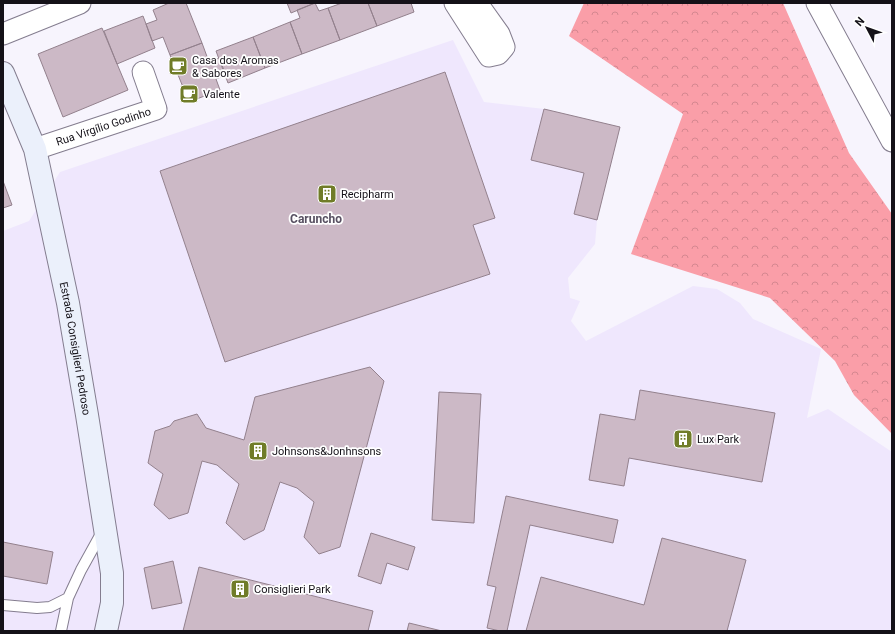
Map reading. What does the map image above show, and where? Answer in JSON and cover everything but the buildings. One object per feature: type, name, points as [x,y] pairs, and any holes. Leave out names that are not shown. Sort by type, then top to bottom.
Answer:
[{"type":"main road","name":"Estrada Consiglieri Pedroso","points":[[3,74],[35,148],[68,303],[88,415],[112,573],[112,603],[106,631]]},
{"type":"street","points":[[3,34],[80,3]]},
{"type":"street","points":[[455,3],[489,56],[498,54],[504,47],[500,34],[479,6],[464,3]]},
{"type":"street","points":[[817,3],[892,141]]},
{"type":"street","name":"Rua Virgílio Godinho","points":[[35,148],[156,109],[143,72]]},
{"type":"lane","points":[[61,631],[68,598],[81,570],[105,528]]},
{"type":"lane","points":[[3,605],[37,608],[50,607],[68,598]]},
{"type":"shaded area","points":[[453,40],[484,102],[544,109],[620,127],[597,220],[595,244],[568,278],[570,298],[580,301],[571,321],[586,341],[693,286],[717,289],[740,303],[753,319],[821,349],[807,418],[828,409],[892,452],[892,631],[3,631],[3,231],[29,221],[60,172]]},
{"type":"green space","points":[[584,3],[783,3],[849,153],[892,214],[892,434],[854,395],[835,361],[770,298],[631,254],[683,114],[569,36]]},
{"type":"place","name":"Casa dos Aromas & Sabores","points":[[178,66]]},
{"type":"place","name":"Valente","points":[[189,94]]},
{"type":"place","name":"Recipharm","points":[[327,194]]},
{"type":"place","name":"Lux Park","points":[[683,439]]},
{"type":"place","name":"Johnsons&Jonhnsons","points":[[258,451]]},
{"type":"place","name":"Consiglieri Park","points":[[240,589]]},
{"type":"district","name":"Caruncho","points":[[316,219]]}]
